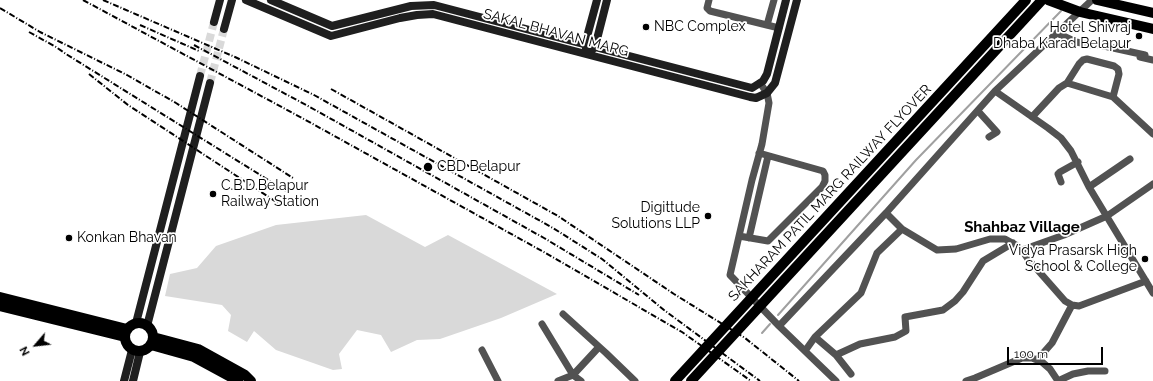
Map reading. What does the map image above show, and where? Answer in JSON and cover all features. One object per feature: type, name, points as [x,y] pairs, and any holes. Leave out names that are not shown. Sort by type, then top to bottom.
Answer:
[{"type":"main road","points":[[214,22],[220,0]]},
{"type":"main road","points":[[224,29],[232,0]]},
{"type":"main road","name":"SAKAL BHAVAN MARG","points":[[246,0],[331,36],[417,15],[432,14],[750,97],[756,98],[767,93]]},
{"type":"main road","name":"SAKAL BHAVAN MARG","points":[[271,0],[332,26],[411,3],[421,2],[434,4],[752,88],[760,83]]},
{"type":"main road","points":[[597,0],[585,44],[588,54],[595,47],[607,0]]},
{"type":"main road","points":[[760,83],[768,74],[786,0]]},
{"type":"main road","points":[[767,93],[775,83],[797,0]]},
{"type":"main road","name":"SAKHARAM PATIL MARG RAILWAY FLYOVER","points":[[675,381],[1026,0]]},
{"type":"main road","name":"SAKHARAM PATIL MARG RAILWAY FLYOVER","points":[[691,381],[1042,0]]},
{"type":"main road","points":[[1048,0],[1080,12],[1153,29]]},
{"type":"main road","points":[[1097,0],[1153,13]]},
{"type":"main road","points":[[417,15],[421,2]]},
{"type":"main road","points":[[411,3],[417,15]]},
{"type":"main road","points":[[136,323],[144,324],[152,331],[152,341],[148,348],[136,351],[127,345],[126,333],[136,323],[200,76]]},
{"type":"main road","points":[[147,326],[210,84]]},
{"type":"main road","points":[[0,297],[126,333]]},
{"type":"main road","points":[[0,306],[126,333]]},
{"type":"main road","points":[[152,341],[194,357],[238,381]]},
{"type":"main road","points":[[152,341],[198,349],[245,375],[251,381]]},
{"type":"main road","points":[[124,381],[136,351]]},
{"type":"main road","points":[[132,381],[136,351]]},
{"type":"street","points":[[709,0],[707,8],[710,11],[779,28]]},
{"type":"street","points":[[767,25],[774,0]]},
{"type":"street","points":[[779,326],[886,213],[995,91],[1092,0]]},
{"type":"street","points":[[1057,33],[1076,42],[1092,45],[1095,44],[1145,55]]},
{"type":"street","points":[[1105,48],[1153,60]]},
{"type":"street","points":[[1032,116],[1058,88],[1067,83],[1079,64],[1083,60],[1087,59],[1114,66],[1118,69],[1119,74],[1113,97]]},
{"type":"street","points":[[760,83],[767,93],[769,103],[759,153],[730,276],[836,381]]},
{"type":"street","points":[[1067,83],[1113,97],[1153,134]]},
{"type":"street","points":[[995,91],[1061,138],[1071,151],[1077,172]]},
{"type":"street","points":[[978,111],[997,132],[989,138]]},
{"type":"street","points":[[739,236],[766,241],[770,240],[793,214],[822,187],[825,182],[825,175],[823,172],[759,153]]},
{"type":"street","points":[[749,238],[768,156]]},
{"type":"street","points":[[1089,186],[1130,159]]},
{"type":"street","points":[[1061,182],[1058,174],[1075,164]]},
{"type":"street","points":[[1075,164],[1153,292]]},
{"type":"street","points":[[1022,250],[1064,235],[1107,216],[1153,184]]},
{"type":"street","points":[[886,213],[902,229],[937,250],[956,249],[990,239],[1005,239],[1022,250],[1064,301],[1072,306],[1079,306],[1146,281]]},
{"type":"street","points":[[805,351],[815,337],[861,293],[878,253],[902,229]]},
{"type":"street","points":[[836,355],[860,344],[906,332],[905,318],[943,310],[955,301],[963,292],[983,262],[1013,243]]},
{"type":"street","points":[[1037,360],[1052,343],[1072,306]]},
{"type":"street","points":[[563,314],[635,381]]},
{"type":"street","points":[[542,324],[573,374],[581,381]]},
{"type":"street","points":[[815,337],[836,355],[851,374]]},
{"type":"street","points":[[558,381],[573,374],[599,347]]},
{"type":"street","points":[[482,350],[498,381]]},
{"type":"street","points":[[966,381],[1022,358],[1032,358],[1042,362],[1050,369],[1058,381],[1073,374],[1088,371],[1105,371]]},
{"type":"shaded area","points":[[366,215],[425,247],[448,235],[557,294],[501,318],[440,339],[417,340],[391,352],[381,335],[357,330],[339,354],[342,369],[333,370],[276,350],[254,331],[247,342],[228,331],[231,315],[222,305],[165,296],[170,274],[197,268],[216,246],[276,225]]},
{"type":"waterway","points":[[778,315],[916,160],[1061,11]]},
{"type":"waterway","points":[[762,333],[770,324]]},
{"type":"tunnel","points":[[200,76],[214,22]]},
{"type":"tunnel","points":[[210,83],[224,29]]},
{"type":"railway","points":[[83,0],[302,118],[542,251],[682,332],[751,381]]},
{"type":"railway","points":[[103,0],[235,57],[314,95],[553,228],[602,259],[664,310],[760,381]]},
{"type":"railway","points":[[0,8],[40,32],[127,75],[176,103],[293,178]]},
{"type":"railway","points":[[140,25],[199,51]]},
{"type":"railway","points":[[29,32],[56,47],[286,191]]},
{"type":"railway","points":[[194,45],[308,106],[544,238],[639,295]]},
{"type":"railway","points":[[89,74],[128,105],[278,203]]},
{"type":"railway","points":[[331,89],[558,216],[674,294],[745,338],[799,381]]},
{"type":"place","name":"NBC Complex","points":[[646,27]]},
{"type":"place","name":"Hotel Shivraj Dhaba Karad Belapur","points":[[1139,36]]},
{"type":"place","name":"CBD Belapur","points":[[428,167]]},
{"type":"place","name":"C.B.D.Belapur Railway Station","points":[[213,194]]},
{"type":"place","name":"Digittude Solutions LLP","points":[[708,216]]},
{"type":"place","name":"Konkan Bhavan","points":[[69,238]]},
{"type":"place","name":"Vidya Prasarsk High School & College","points":[[1145,259]]},
{"type":"district","name":"Shahbaz Village","points":[[1022,227]]}]
